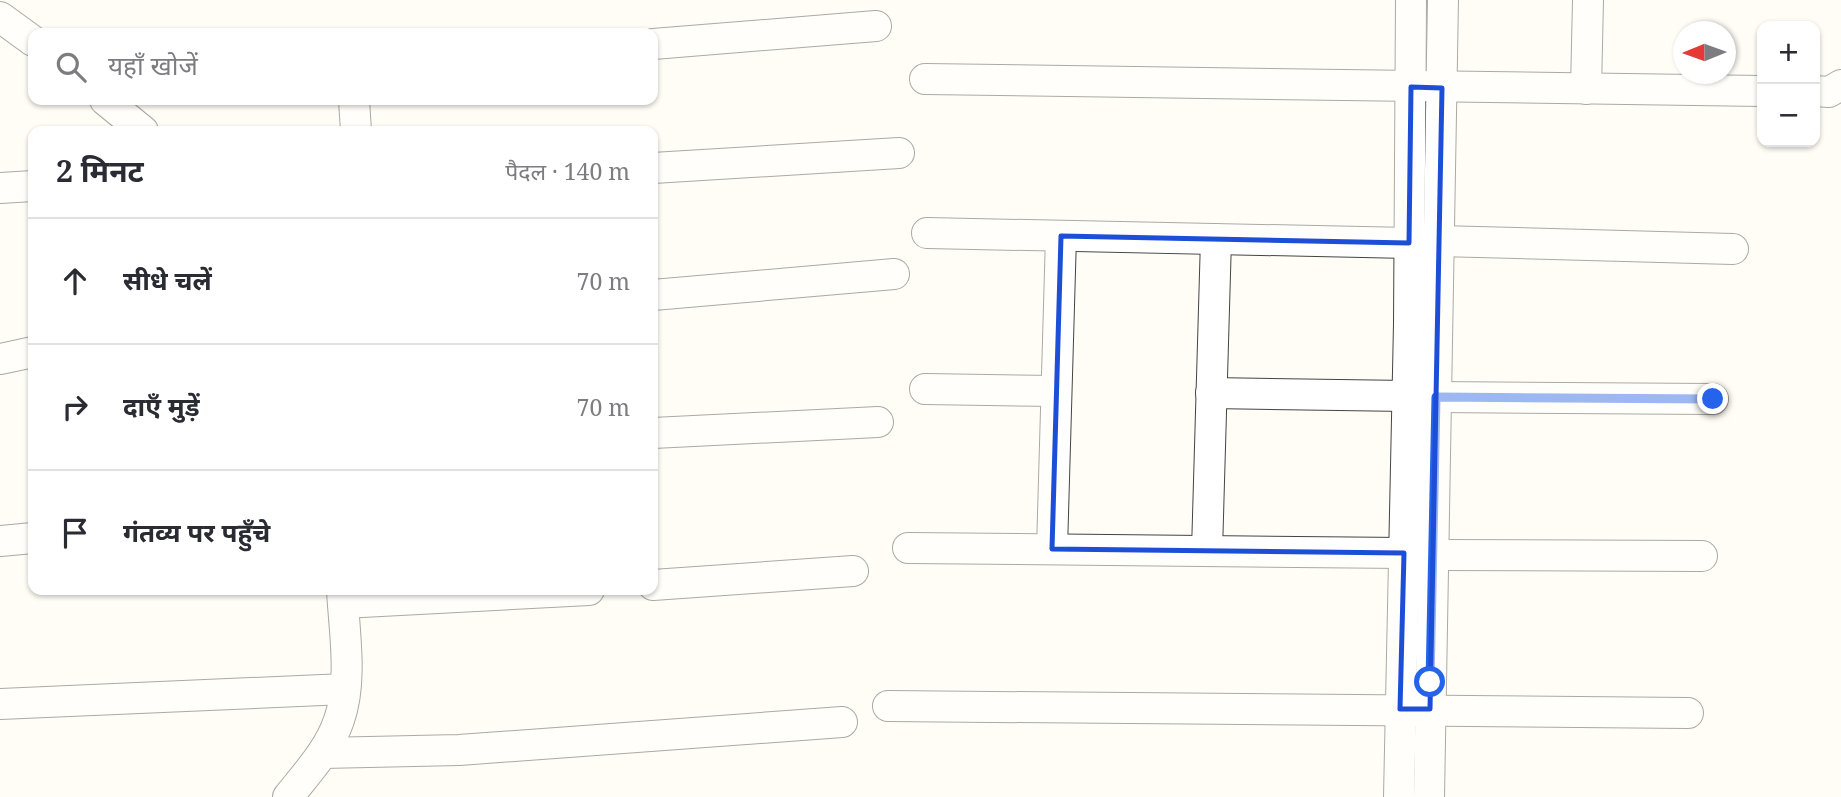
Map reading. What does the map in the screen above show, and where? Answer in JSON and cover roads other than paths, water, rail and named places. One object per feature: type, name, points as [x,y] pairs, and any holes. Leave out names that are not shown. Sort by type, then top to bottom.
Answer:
[{"type":"street","points":[[1411,0],[1409,243],[1422,397]]},
{"type":"street","points":[[1399,797],[1401,709],[1418,554],[1422,397],[1439,241],[1443,0]]},
{"type":"street","points":[[1586,89],[1588,0]]},
{"type":"street","points":[[0,17],[7,19],[28,37]]},
{"type":"street","points":[[658,44],[876,26]]},
{"type":"street","points":[[925,79],[1757,91]]},
{"type":"street","points":[[1820,92],[1829,92],[1841,85]]},
{"type":"street","points":[[111,105],[137,126]]},
{"type":"street","points":[[354,105],[356,126]]},
{"type":"street","points":[[658,168],[899,153]]},
{"type":"street","points":[[0,188],[28,186]]},
{"type":"street","points":[[927,233],[1409,243]]},
{"type":"street","points":[[1052,549],[1061,236]]},
{"type":"street","points":[[1207,551],[1216,239]]},
{"type":"street","points":[[1439,241],[1733,249]]},
{"type":"street","points":[[658,295],[894,274]]},
{"type":"street","points":[[0,359],[28,353]]},
{"type":"street","points":[[925,388],[1056,390]]},
{"type":"street","points":[[1211,393],[1713,399]]},
{"type":"street","points":[[658,433],[878,422]]},
{"type":"street","points":[[0,541],[28,538]]},
{"type":"street","points":[[908,548],[1702,556]]},
{"type":"street","points":[[1418,554],[1430,709],[1429,797]]},
{"type":"street","points":[[658,585],[853,571]]},
{"type":"street","points":[[288,797],[323,753],[339,720],[345,689],[343,596],[384,595]]},
{"type":"street","points":[[0,704],[345,689]]},
{"type":"street","points":[[888,706],[1688,713]]},
{"type":"street","points":[[323,753],[459,750],[842,722]]}]
